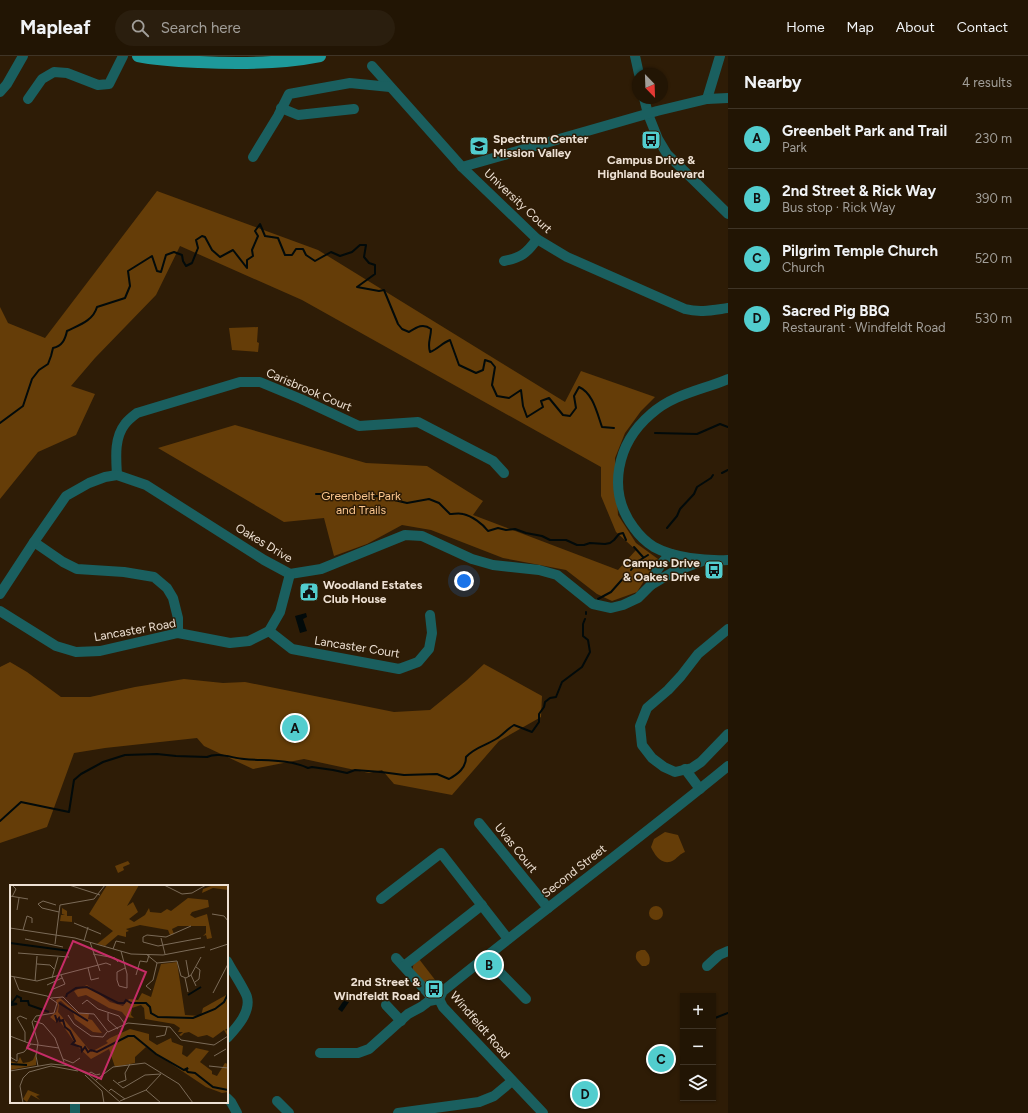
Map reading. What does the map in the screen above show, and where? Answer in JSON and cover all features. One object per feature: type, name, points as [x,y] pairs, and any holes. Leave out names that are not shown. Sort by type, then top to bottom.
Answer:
[{"type":"main road","points":[[138,56],[158,60],[229,64],[302,59],[320,56]]},
{"type":"street","points":[[0,92],[7,84],[24,56]]},
{"type":"street","points":[[28,99],[42,79],[54,72],[67,73],[98,84],[109,84],[123,56]]},
{"type":"street","points":[[635,56],[638,68]]},
{"type":"street","points":[[707,99],[720,56]]},
{"type":"street","name":"University Court","points":[[372,66],[462,167],[537,239],[567,257],[685,309],[695,312],[728,308]]},
{"type":"street","points":[[253,157],[289,94],[350,83],[390,88]]},
{"type":"street","points":[[462,167],[648,114],[707,99],[728,98]]},
{"type":"street","points":[[646,104],[658,139],[667,154],[728,214]]},
{"type":"street","points":[[282,108],[298,115],[354,109]]},
{"type":"street","points":[[504,261],[514,259],[528,252],[537,239]]},
{"type":"street","points":[[728,379],[684,394],[666,403],[651,414],[637,429],[628,442],[621,460],[618,475],[618,490],[622,508],[628,520],[640,535],[653,546],[671,554],[705,560],[728,560]]},
{"type":"street","name":"Carisbrook Court","points":[[117,475],[116,453],[119,437],[125,424],[137,413],[240,382],[260,382],[359,426],[418,422],[493,461],[504,473]]},
{"type":"street","points":[[0,594],[66,496],[89,483],[105,477],[117,475]]},
{"type":"street","name":"Oakes Drive","points":[[117,475],[146,485],[264,560],[290,574],[321,569],[405,535],[422,536],[472,559],[493,565],[539,570],[557,575],[593,604],[611,608],[623,605],[638,598],[651,585],[660,579],[668,564],[671,554]]},
{"type":"street","points":[[34,542],[77,569],[124,572],[154,577],[167,588],[173,598],[178,618],[178,633]]},
{"type":"street","name":"Oakes Drive","points":[[651,585],[654,575],[661,562],[671,554]]},
{"type":"street","points":[[660,579],[673,572],[705,560]]},
{"type":"street","points":[[270,632],[280,612],[290,574]]},
{"type":"street","name":"Lancaster Road","points":[[0,611],[56,646],[76,652],[100,651],[178,633],[230,643],[249,641],[270,632]]},
{"type":"street","name":"Lancaster Court","points":[[270,632],[292,649],[398,669],[418,662],[429,649],[432,633],[430,615]]},
{"type":"street","points":[[728,628],[698,654],[682,676],[647,708],[640,726],[642,745],[652,758],[664,767],[675,772],[689,768],[701,762],[728,734]]},
{"type":"street","name":"Second Street","points":[[439,999],[443,991],[485,957],[728,766]]},
{"type":"street","points":[[689,768],[703,787]]},
{"type":"street","name":"Uvas Court","points":[[479,823],[548,908]]},
{"type":"street","points":[[380,899],[441,853],[508,939]]},
{"type":"street","points":[[404,966],[482,905]]},
{"type":"street","points":[[707,966],[719,955],[728,951]]},
{"type":"street","points":[[485,957],[526,998]]},
{"type":"street","name":"Windfeldt Road","points":[[396,958],[429,994],[439,999],[443,1006],[543,1113]]},
{"type":"street","points":[[228,963],[247,997],[246,1011],[236,1029],[228,1037]]},
{"type":"street","points":[[320,1053],[358,1053],[370,1049],[408,1014],[429,1001],[439,999]]},
{"type":"street","points":[[386,1005],[401,1021]]},
{"type":"street","points":[[398,1113],[479,1102],[494,1096],[512,1081]]},
{"type":"street","points":[[228,1099],[237,1113]]},
{"type":"street","points":[[277,1101],[289,1113]]},
{"type":"green space","name":"Greenbelt Park and Trails","points":[[157,191],[318,250],[565,402],[581,371],[655,397],[641,411],[625,433],[615,458],[618,515],[636,543],[658,559],[637,592],[612,601],[597,594],[566,570],[503,558],[431,530],[402,525],[367,544],[334,556],[324,518],[284,522],[158,448],[235,425],[366,463],[427,466],[483,501],[473,515],[618,570],[636,550],[616,532],[601,496],[601,467],[302,300],[180,246],[156,295],[95,358],[71,386],[95,394],[76,435],[38,452],[0,499],[0,307],[8,323],[45,338]]},
{"type":"green space","points":[[258,327],[258,352],[232,350],[229,328]]},
{"type":"green space","points":[[10,662],[27,672],[61,697],[90,697],[135,687],[184,679],[223,683],[245,682],[394,712],[430,710],[484,664],[542,696],[541,717],[499,741],[452,795],[394,784],[382,770],[369,773],[304,759],[253,769],[204,746],[197,738],[105,748],[74,753],[47,827],[0,843],[0,667]]},
{"type":"green space","points":[[665,832],[678,835],[685,852],[670,862],[660,860],[651,847],[654,839]]},
{"type":"green space","points":[[128,861],[130,864],[123,867],[124,870],[118,873],[115,866]]},
{"type":"green space","points":[[656,906],[661,908],[663,913],[661,918],[656,920],[651,918],[649,913],[651,908]]},
{"type":"green space","points":[[645,950],[649,956],[649,964],[646,966],[642,966],[636,958],[637,952]]},
{"type":"green space","points":[[419,959],[439,985],[433,990],[431,990],[413,970],[414,964]]},
{"type":"shaded area","points":[[306,613],[307,617],[303,619],[307,631],[300,633],[295,616]]},
{"type":"shaded area","points":[[344,1000],[349,1002],[342,1012],[338,1009]]},
{"type":"waterway","points":[[0,423],[23,406],[32,379],[39,370],[48,364],[53,348],[59,346],[63,342],[67,331],[89,319],[97,307],[125,298],[130,286],[128,271],[152,256],[157,271],[161,272],[166,255],[174,252],[182,255],[186,266],[192,263],[198,248],[196,240],[202,236],[205,237],[212,250],[220,257],[233,250],[247,268],[247,260],[253,256],[252,250],[258,236],[255,231],[260,224],[265,236],[278,238],[285,255],[292,255],[296,249],[303,249],[306,255],[315,261],[331,252],[340,256],[352,252],[360,245],[366,245],[364,257],[369,263],[375,265],[375,274],[357,287],[379,291],[384,290],[398,324],[402,329],[409,332],[417,327],[423,326],[431,329],[429,343],[430,352],[450,340],[459,365],[476,373],[483,370],[485,360],[491,362],[495,367],[492,385],[497,396],[509,398],[521,390],[523,406],[527,417],[543,407],[541,401],[549,398],[563,415],[570,416],[576,408],[574,396],[579,387],[584,390],[591,399],[602,427],[614,428]]},
{"type":"waterway","points":[[655,433],[697,434],[720,424],[728,427]]},
{"type":"waterway","points":[[722,473],[728,470]]},
{"type":"waterway","points":[[667,528],[677,516],[680,509],[694,494],[697,487],[713,475]]},
{"type":"waterway","points":[[316,494],[357,499],[377,496],[407,503],[429,499],[439,503],[450,514],[463,514],[474,518],[488,531],[498,528],[506,530],[515,529],[542,536],[550,540],[566,540],[577,545],[590,543],[610,543],[619,534],[623,533],[626,540]]},
{"type":"waterway","points":[[634,547],[643,557]]},
{"type":"waterway","points":[[631,570],[637,562],[648,555]]},
{"type":"waterway","points":[[598,599],[611,592],[627,574]]},
{"type":"waterway","points":[[0,821],[21,802],[69,812],[74,780],[81,774],[103,762],[125,755],[157,754],[207,757],[220,755],[244,759],[293,763],[308,768],[312,767],[347,773],[355,770],[404,775],[437,774],[449,779],[461,770],[465,764],[466,757],[469,754],[492,741],[514,725],[532,732],[539,722],[539,714],[544,707],[545,702],[550,698],[556,697],[562,682],[582,667],[590,652],[588,640],[583,636],[583,624],[585,619]]},
{"type":"waterway","points":[[716,1018],[728,1013]]},
{"type":"place","name":"Campus Drive & Highland Boulevard","points":[[651,140]]},
{"type":"place","name":"Spectrum Center Mission Valley","points":[[479,146]]},
{"type":"place","name":"Campus Drive & Oakes Drive","points":[[714,570]]},
{"type":"place","name":"Woodland Estates Club House","points":[[309,592]]},
{"type":"place","name":"Greenbelt Park and Trail","points":[[295,728]]},
{"type":"place","name":"2nd Street & Rick Way","points":[[489,965]]},
{"type":"place","name":"2nd Street & Windfeldt Road","points":[[434,989]]},
{"type":"place","name":"Pilgrim Temple Church","points":[[661,1059]]},
{"type":"place","name":"Sacred Pig BBQ","points":[[585,1094]]}]
